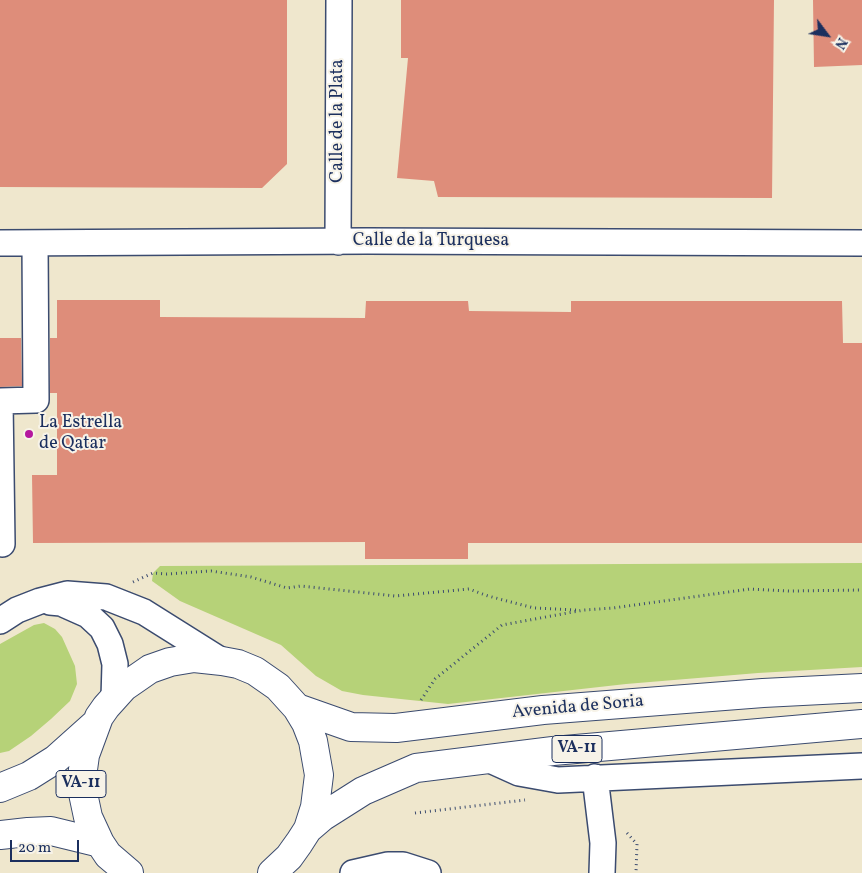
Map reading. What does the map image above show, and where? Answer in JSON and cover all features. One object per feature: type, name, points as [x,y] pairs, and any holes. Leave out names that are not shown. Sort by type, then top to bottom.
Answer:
[{"type":"highway","name":"VA-11","points":[[129,873],[112,860],[100,843],[88,817],[82,795],[84,755],[95,724],[106,707],[135,679],[150,669],[170,662],[194,658],[222,660],[238,664],[255,671],[278,687],[297,708],[306,722],[313,741],[318,767],[318,790],[315,807],[308,829],[289,858],[272,873]]},
{"type":"highway","name":"Avenida de Soria","points":[[297,708],[351,727],[396,728],[543,710],[763,693],[862,688]]},
{"type":"highway","name":"VA-11","points":[[0,788],[29,776],[56,759],[95,724]]},
{"type":"highway","name":"VA-11","points":[[308,829],[322,817],[363,791],[416,768],[582,748],[862,724]]},
{"type":"highway","points":[[0,835],[51,832],[100,843]]},
{"type":"street","name":"Calle de la Plata","points":[[338,242],[339,0]]},
{"type":"street","name":"Calle de la Turquesa","points":[[0,243],[862,243]]},
{"type":"street","points":[[2,544],[0,400],[36,400],[35,243]]},
{"type":"street","points":[[0,620],[40,601],[67,594],[106,597],[144,612],[222,660]]},
{"type":"street","points":[[40,601],[61,603],[88,614],[102,628],[110,644],[115,664],[114,698]]},
{"type":"street","points":[[488,759],[519,773],[558,780],[862,766]]},
{"type":"street","points":[[595,777],[603,843],[602,873]]},
{"type":"street","points":[[353,873],[388,865],[402,865],[428,873]]},
{"type":"path","points":[[130,583],[153,573],[211,571],[251,577],[287,588],[301,586],[395,596],[469,589],[534,608],[584,610],[613,608],[750,589],[790,591],[862,590]]},
{"type":"path","points":[[417,707],[435,679],[502,625],[584,610]]},
{"type":"path","points":[[415,813],[532,799]]},
{"type":"green space","points":[[862,563],[862,667],[626,684],[448,704],[342,691],[316,676],[281,645],[180,601],[152,581],[153,573],[160,566]]},
{"type":"green space","points":[[44,623],[55,629],[62,637],[75,666],[77,684],[70,701],[51,719],[9,751],[0,753],[0,644],[34,625]]},
{"type":"building","points":[[0,0],[287,0],[287,164],[262,188],[0,187]]},
{"type":"building","points":[[401,0],[774,0],[772,198],[438,197],[434,181],[397,178],[408,58],[401,58]]},
{"type":"building","points":[[813,0],[862,0],[862,65],[814,67]]},
{"type":"building","points":[[57,300],[160,300],[160,317],[365,318],[366,301],[468,301],[469,311],[571,312],[571,301],[842,301],[843,343],[862,343],[862,543],[468,543],[468,559],[365,559],[365,542],[33,543],[32,475],[57,475],[57,393],[50,393],[50,338],[57,338]]},
{"type":"building","points":[[0,338],[21,338],[22,386],[0,387]]},
{"type":"place","name":"La Estrella de Qatar","points":[[29,434]]}]
